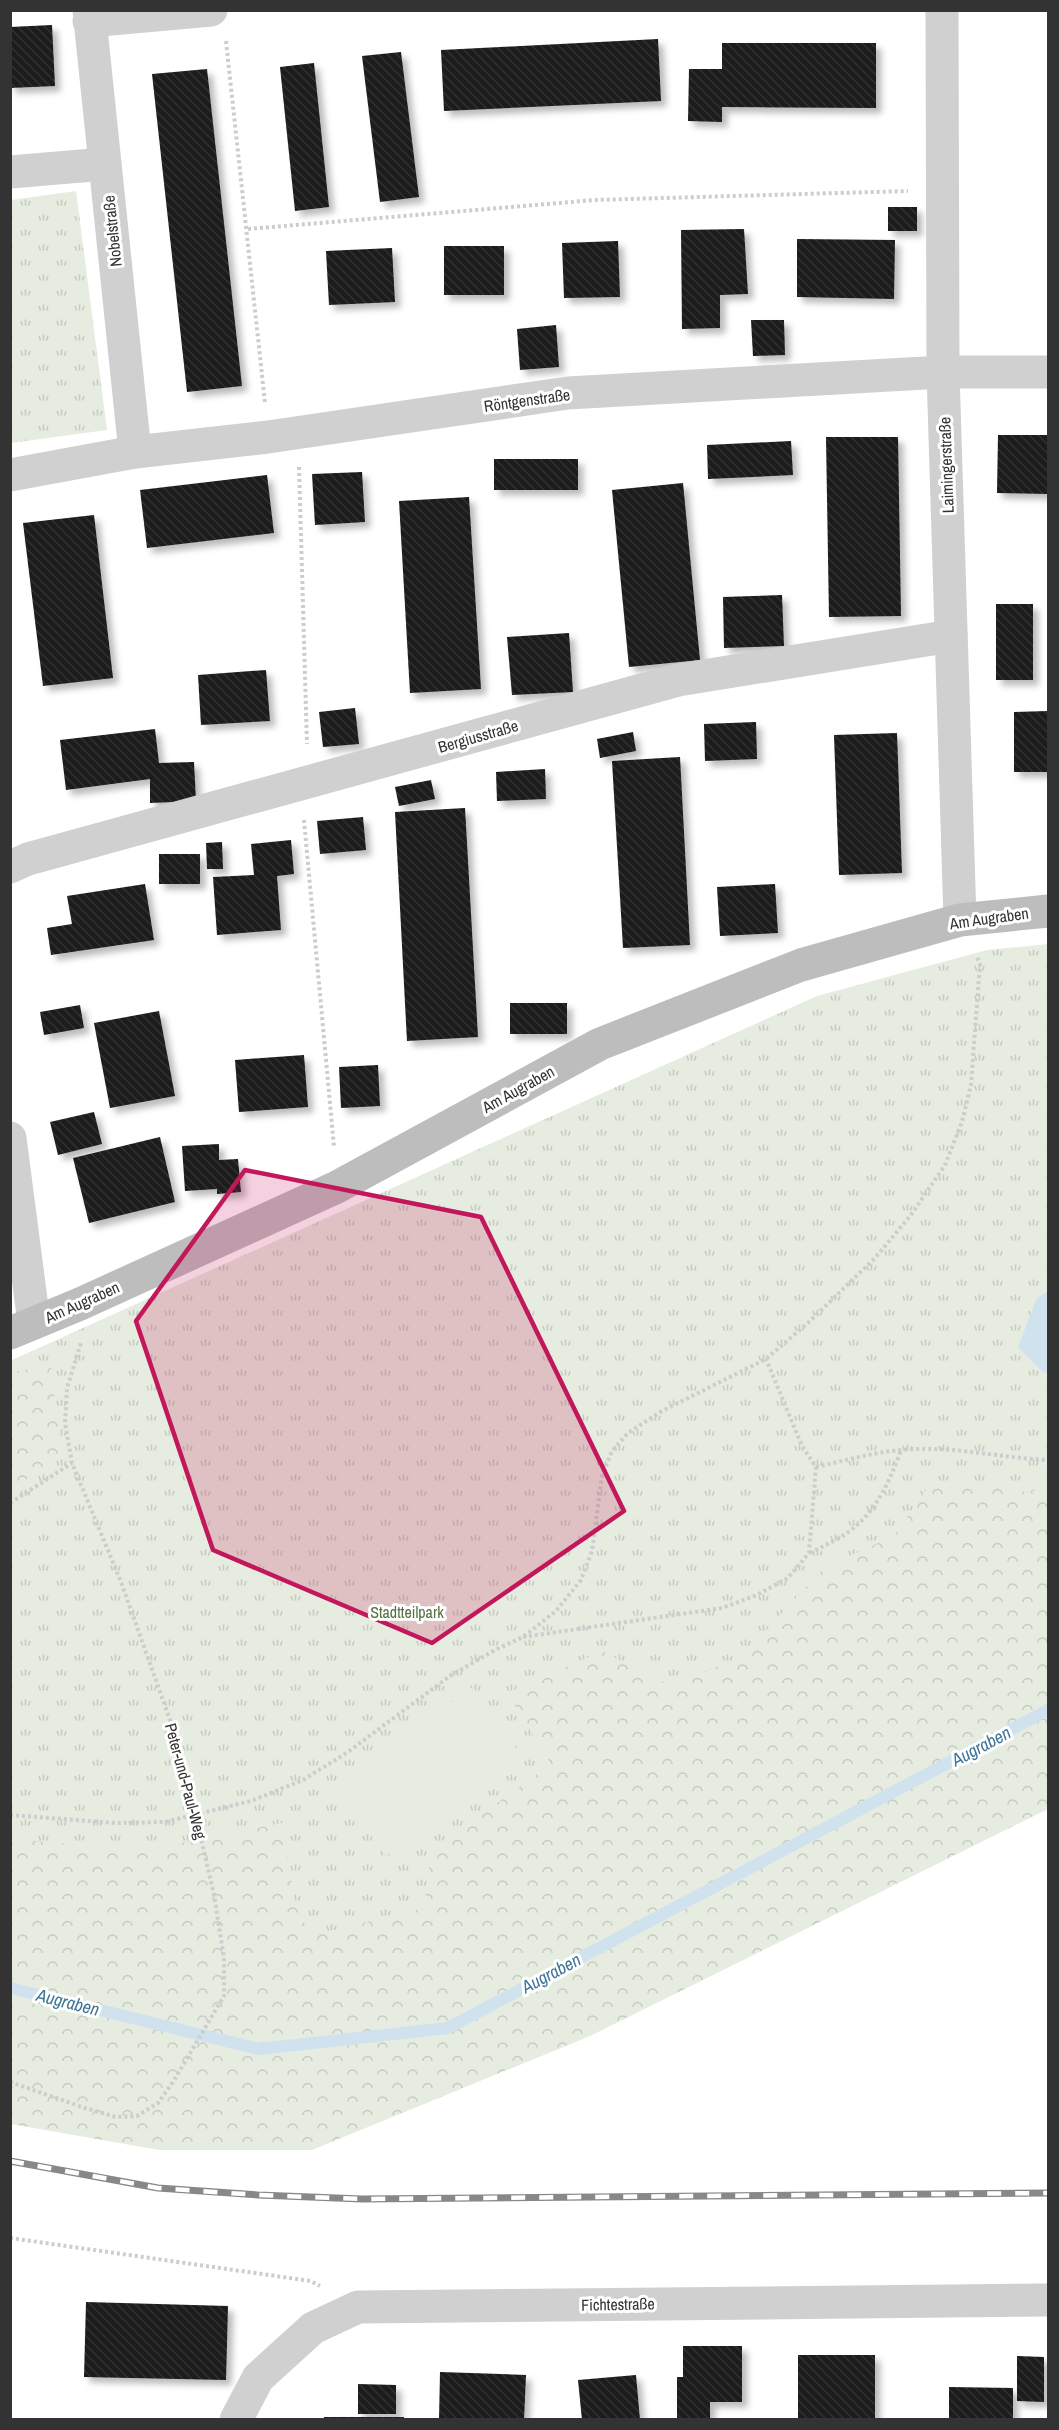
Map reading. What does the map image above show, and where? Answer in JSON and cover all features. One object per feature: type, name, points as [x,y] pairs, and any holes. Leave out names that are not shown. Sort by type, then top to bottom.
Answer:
[{"type":"street","name":"Laimingerstraße","points":[[942,10],[943,372],[960,920]]},
{"type":"street","points":[[89,16],[218,22]]},
{"type":"street","name":"Nobelstraße","points":[[89,16],[135,452]]},
{"type":"street","points":[[10,172],[105,164]]},
{"type":"street","name":"Röntgenstraße","points":[[10,475],[135,452],[268,437],[568,393],[943,372],[1048,372]]},
{"type":"street","name":"Bergiusstraße","points":[[10,867],[28,859],[678,680],[951,636]]},
{"type":"street","name":"Am Augraben","points":[[22,1328],[337,1187],[600,1044],[801,965],[960,920],[1048,911]]},
{"type":"street","points":[[10,1138],[22,1328]]},
{"type":"street","name":"Fichtestraße","points":[[236,2420],[258,2378],[313,2328],[358,2307],[1048,2300]]},
{"type":"path","points":[[218,22],[248,229],[268,437]]},
{"type":"path","points":[[248,229],[594,200],[943,190]]},
{"type":"path","points":[[10,1815],[116,1823],[165,1822],[251,1801],[303,1780],[348,1752],[450,1676],[523,1637],[555,1611],[581,1580],[592,1551],[602,1476],[612,1451],[628,1433],[662,1411],[766,1359],[809,1322],[875,1258],[911,1215],[945,1165],[962,1122],[970,1085],[980,964],[960,920]]},
{"type":"path","name":"Peter-und-Paul-Weg","points":[[10,2082],[85,2108],[116,2116],[137,2116],[158,2103],[224,1996],[224,1958],[214,1896],[196,1816],[170,1720],[148,1653],[95,1514],[72,1463],[65,1423],[66,1400],[67,1388],[84,1335],[80,1304]]},
{"type":"path","points":[[766,1359],[802,1446],[816,1467],[809,1553]]},
{"type":"path","points":[[816,1467],[901,1450],[941,1449],[1048,1460]]},
{"type":"path","points":[[523,1637],[722,1608],[757,1595],[788,1578],[809,1553],[845,1535],[872,1510],[890,1482],[901,1450]]},
{"type":"path","points":[[10,1503],[72,1463]]},
{"type":"path","points":[[10,2238],[312,2281],[358,2307]]},
{"type":"highlighted area","points":[[245,1170],[481,1217],[624,1511],[432,1643],[213,1550],[136,1321]]},
{"type":"green space","points":[[76,191],[107,430],[11,443],[11,200]]},
{"type":"green space","name":"Stadtteilpark","points":[[1048,944],[1048,1703],[376,2081],[11,2038],[10,1361],[817,996],[987,950]]},
{"type":"green space","points":[[51,1367],[61,1455],[11,1490],[11,1372]]},
{"type":"green space","points":[[933,1480],[1019,1492],[1048,1490],[1048,1809],[590,2036],[312,2150],[159,2150],[11,2124],[11,1839],[122,1849],[186,1842],[282,1823],[294,1897],[310,1936],[424,1908],[431,1851],[551,1764],[507,1693],[602,1651],[671,1686],[742,1656],[825,1567],[894,1536]]},
{"type":"green space","points":[[472,1688],[522,1757],[386,1856],[336,1787]]},
{"type":"water","points":[[1048,1291],[1048,1373],[1043,1372],[1018,1347],[1037,1298]]},
{"type":"building","points":[[52,25],[55,86],[10,88],[10,27]]},
{"type":"building","points":[[658,39],[661,101],[444,111],[441,50]]},
{"type":"building","points":[[722,43],[876,43],[876,108],[722,107],[722,122],[688,121],[689,69],[722,69]]},
{"type":"building","points":[[401,52],[419,197],[380,202],[362,56]]},
{"type":"building","points":[[314,63],[329,207],[295,211],[280,67]]},
{"type":"building","points":[[207,69],[242,386],[187,392],[152,74]]},
{"type":"building","points":[[888,207],[917,207],[917,231],[888,231]]},
{"type":"building","points":[[744,229],[748,294],[720,295],[720,328],[682,329],[681,230]]},
{"type":"building","points":[[797,239],[895,240],[894,299],[797,297]]},
{"type":"building","points":[[618,241],[620,297],[564,298],[562,243]]},
{"type":"building","points":[[444,246],[504,246],[504,295],[444,295]]},
{"type":"building","points":[[392,248],[395,302],[329,305],[326,251]]},
{"type":"building","points":[[751,320],[784,320],[785,355],[753,356]]},
{"type":"building","points":[[556,325],[559,367],[520,370],[517,329]]},
{"type":"building","points":[[998,435],[1048,435],[1048,494],[997,493]]},
{"type":"building","points":[[826,437],[898,437],[901,616],[829,617]]},
{"type":"building","points":[[791,441],[793,475],[708,479],[707,445]]},
{"type":"building","points":[[494,459],[578,459],[578,490],[494,490]]},
{"type":"building","points":[[362,472],[365,522],[315,525],[312,474]]},
{"type":"building","points":[[267,475],[274,533],[147,548],[140,490]]},
{"type":"building","points":[[683,483],[700,660],[629,667],[612,490]]},
{"type":"building","points":[[469,497],[481,689],[410,693],[399,501]]},
{"type":"building","points":[[94,515],[113,678],[43,686],[23,523]]},
{"type":"building","points":[[782,595],[784,646],[724,648],[723,597]]},
{"type":"building","points":[[996,604],[1033,604],[1033,680],[996,680]]},
{"type":"building","points":[[569,633],[573,692],[512,695],[507,637]]},
{"type":"building","points":[[266,670],[270,721],[201,725],[198,675]]},
{"type":"building","points":[[355,708],[359,744],[323,747],[319,712]]},
{"type":"building","points":[[1048,711],[1048,772],[1014,772],[1014,712]]},
{"type":"building","points":[[756,722],[757,759],[705,761],[704,724]]},
{"type":"building","points":[[155,729],[159,763],[194,762],[196,801],[150,803],[150,779],[66,790],[60,740]]},
{"type":"building","points":[[633,732],[636,751],[600,758],[597,739]]},
{"type":"building","points":[[897,733],[902,873],[839,875],[834,735]]},
{"type":"building","points":[[680,757],[690,945],[623,948],[612,761]]},
{"type":"building","points":[[545,769],[546,799],[497,801],[496,772]]},
{"type":"building","points":[[431,780],[435,799],[399,806],[395,787]]},
{"type":"building","points":[[465,808],[478,1037],[407,1041],[395,812]]},
{"type":"building","points":[[363,817],[366,850],[320,854],[317,821]]},
{"type":"building","points":[[291,840],[294,874],[277,876],[281,930],[217,935],[213,877],[254,875],[251,844]]},
{"type":"building","points":[[222,842],[223,869],[207,869],[206,843]]},
{"type":"building","points":[[159,854],[200,854],[200,884],[159,884]]},
{"type":"building","points":[[145,884],[154,940],[51,955],[47,928],[72,924],[67,896]]},
{"type":"building","points":[[775,884],[778,933],[720,936],[717,887]]},
{"type":"building","points":[[510,1003],[567,1003],[567,1034],[510,1034]]},
{"type":"building","points":[[80,1005],[84,1028],[44,1035],[40,1012]]},
{"type":"building","points":[[159,1011],[175,1096],[110,1108],[94,1023]]},
{"type":"building","points":[[304,1055],[308,1107],[239,1112],[235,1060]]},
{"type":"building","points":[[378,1065],[380,1106],[341,1108],[339,1067]]},
{"type":"building","points":[[94,1112],[102,1144],[58,1155],[50,1122]]},
{"type":"building","points":[[160,1137],[175,1202],[89,1223],[73,1158]]},
{"type":"building","points":[[219,1144],[219,1160],[238,1159],[241,1192],[217,1194],[217,1189],[185,1191],[182,1146]]},
{"type":"building","points":[[86,2302],[228,2306],[226,2380],[84,2377]]},
{"type":"building","points":[[683,2346],[742,2346],[742,2402],[710,2402],[710,2420],[677,2420],[677,2377],[683,2377]]},
{"type":"building","points":[[798,2355],[875,2355],[875,2420],[798,2420]]},
{"type":"building","points":[[1017,2356],[1044,2357],[1044,2402],[1017,2401]]},
{"type":"building","points":[[440,2372],[526,2375],[524,2420],[439,2420]]},
{"type":"building","points":[[636,2375],[640,2420],[582,2420],[578,2380]]},
{"type":"building","points":[[358,2384],[396,2385],[396,2414],[358,2414]]},
{"type":"building","points":[[949,2387],[1013,2388],[1013,2420],[949,2420]]},
{"type":"building","points":[[324,2417],[404,2417],[404,2420],[324,2420]]},
{"type":"waterway","name":"Augraben","points":[[10,1988],[259,2049],[448,2028],[1048,1710]]},
{"type":"railway","points":[[10,2161],[158,2188],[362,2199],[1048,2193]]}]
